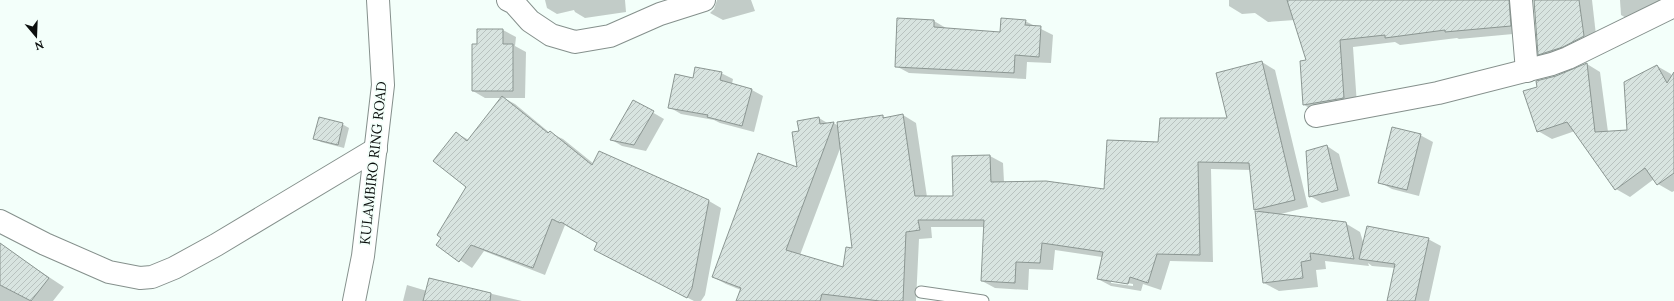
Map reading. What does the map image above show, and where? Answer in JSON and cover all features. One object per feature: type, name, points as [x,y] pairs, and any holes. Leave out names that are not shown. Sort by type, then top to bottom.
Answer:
[{"type":"street","name":"KULAMBIRO RING ROAD","points":[[354,301],[363,256],[384,86],[378,0]]},
{"type":"street","points":[[508,0],[514,3],[530,21],[551,35],[575,42],[610,36],[660,14],[704,0]]},
{"type":"street","points":[[1521,0],[1527,70]]},
{"type":"street","points":[[1316,116],[1438,93],[1568,58],[1674,6]]},
{"type":"street","points":[[0,221],[45,244],[109,272],[140,278],[152,277],[174,268],[376,149]]},
{"type":"lane","points":[[921,292],[983,301]]},
{"type":"building","points":[[1287,0],[1509,0],[1511,26],[1445,32],[1445,30],[1385,38],[1385,35],[1340,40],[1344,98],[1303,105],[1300,61],[1306,60]]},
{"type":"building","points":[[1534,0],[1579,0],[1584,36],[1563,47],[1538,55]]},
{"type":"building","points":[[897,18],[934,20],[934,27],[1000,32],[1001,18],[1026,20],[1025,25],[1041,26],[1039,57],[1015,55],[1014,73],[895,67]]},
{"type":"building","points":[[477,29],[503,29],[503,44],[513,44],[513,91],[472,91],[472,44],[477,44]]},
{"type":"building","points":[[1262,61],[1295,200],[1254,210],[1249,163],[1198,162],[1200,255],[1157,254],[1148,283],[1130,277],[1128,284],[1097,279],[1103,252],[1042,243],[1040,263],[1016,262],[1015,283],[981,281],[984,220],[918,220],[920,230],[906,232],[903,301],[880,301],[822,294],[820,301],[736,301],[741,288],[712,277],[758,153],[797,167],[792,132],[799,131],[797,121],[819,117],[820,124],[834,122],[786,250],[843,267],[846,247],[852,248],[837,122],[883,115],[883,118],[903,114],[915,196],[953,196],[952,156],[990,155],[991,182],[1046,181],[1104,189],[1107,140],[1158,142],[1160,118],[1227,118],[1216,73]]},
{"type":"building","points":[[1587,63],[1595,132],[1627,130],[1624,82],[1657,65],[1667,83],[1674,72],[1674,173],[1657,185],[1645,168],[1615,190],[1567,122],[1537,132],[1523,91],[1537,87],[1536,81],[1556,76]]},
{"type":"building","points":[[695,67],[722,72],[720,80],[752,89],[742,126],[707,117],[708,115],[668,108],[675,74],[693,78]]},
{"type":"building","points":[[502,96],[548,133],[550,131],[592,165],[599,151],[709,200],[692,288],[687,298],[594,250],[597,243],[561,222],[560,223],[552,219],[533,268],[471,245],[459,262],[436,245],[441,238],[437,235],[466,187],[433,161],[456,132],[467,141]]},
{"type":"building","points":[[633,100],[654,111],[634,145],[610,140]]},
{"type":"building","points":[[319,117],[343,123],[338,145],[313,139]]},
{"type":"building","points":[[1392,127],[1421,134],[1407,190],[1378,183]]},
{"type":"building","points":[[1327,145],[1338,190],[1309,197],[1306,151]]},
{"type":"building","points":[[1255,211],[1346,222],[1354,259],[1310,253],[1311,260],[1301,262],[1303,278],[1263,283]]},
{"type":"building","points":[[1367,226],[1429,238],[1415,301],[1387,301],[1395,264],[1359,259]]},
{"type":"building","points":[[0,243],[49,278],[31,301],[0,285]]},
{"type":"building","points":[[429,278],[491,293],[490,301],[423,301]]}]
